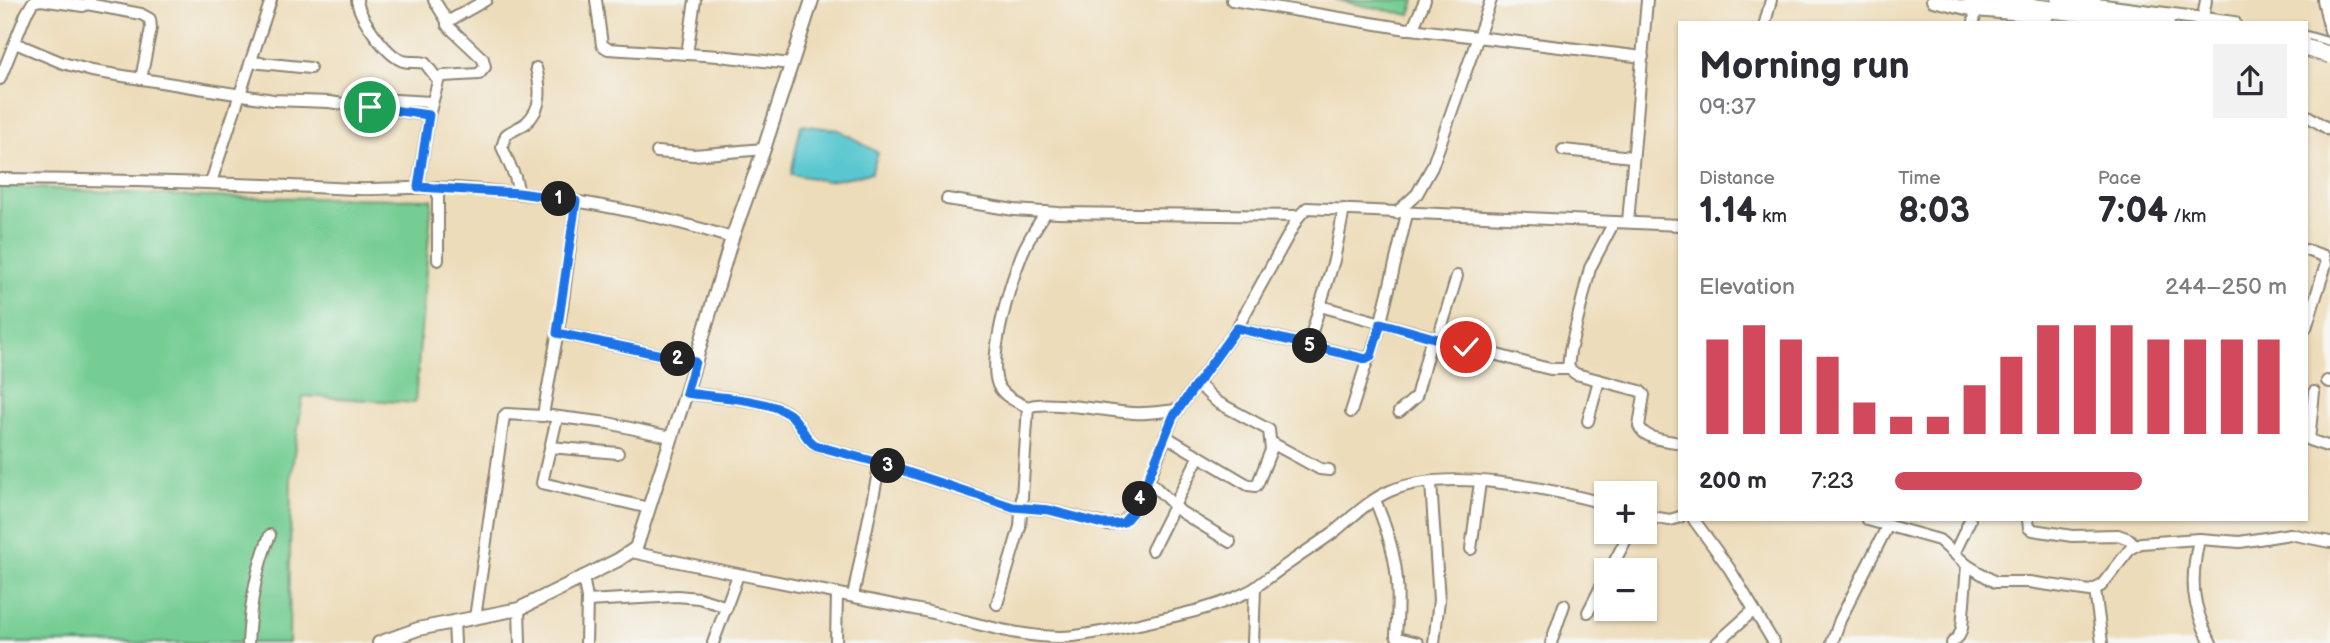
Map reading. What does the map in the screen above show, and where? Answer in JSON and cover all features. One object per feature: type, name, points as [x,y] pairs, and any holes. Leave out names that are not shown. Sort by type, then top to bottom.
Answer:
[{"type":"main road","points":[[1974,11],[2134,21]]},
{"type":"main road","points":[[2308,49],[2329,59]]},
{"type":"street","points":[[0,79],[28,9],[35,0],[89,2],[141,14],[150,19],[151,28],[141,79]]},
{"type":"street","points":[[211,182],[271,0]]},
{"type":"street","points":[[357,0],[367,25],[393,54],[406,61],[425,63],[438,80]]},
{"type":"street","points":[[418,187],[431,102],[438,80],[443,75],[479,74],[485,67],[482,59],[447,25],[434,0]]},
{"type":"street","points":[[447,21],[486,0]]},
{"type":"street","points":[[596,0],[604,47],[624,51],[791,64]]},
{"type":"street","points":[[687,54],[695,0]]},
{"type":"street","points":[[379,643],[418,629],[519,609],[632,552],[638,544],[732,238],[812,0]]},
{"type":"street","points":[[1232,0],[1411,29],[1643,57]]},
{"type":"street","points":[[1411,29],[1417,23],[1425,0]]},
{"type":"street","points":[[1351,412],[1381,323],[1401,214],[1418,194],[1432,167],[1491,0]]},
{"type":"street","points":[[1628,222],[1647,0]]},
{"type":"street","points":[[1766,21],[1771,0]]},
{"type":"street","points":[[1933,0],[1974,11],[2082,21]]},
{"type":"street","points":[[2058,0],[2222,21]]},
{"type":"street","points":[[2203,18],[2206,0]]},
{"type":"street","points":[[2323,0],[2330,31]]},
{"type":"street","points":[[2308,39],[2330,45]]},
{"type":"street","points":[[15,43],[63,63],[92,71],[289,102],[343,104],[429,115]]},
{"type":"street","points":[[2308,56],[2329,59]]},
{"type":"street","points":[[250,62],[310,68]]},
{"type":"street","points":[[519,193],[502,147],[506,135],[527,123],[538,105],[540,86],[537,68]]},
{"type":"street","points":[[395,100],[431,102]]},
{"type":"street","points":[[2308,116],[2330,130]]},
{"type":"street","points":[[657,152],[702,154],[764,149]]},
{"type":"street","points":[[1563,150],[1633,158]]},
{"type":"street","points":[[0,179],[211,182],[358,189],[438,187],[519,193],[576,201],[674,222],[732,238]]},
{"type":"street","points":[[438,187],[438,260]]},
{"type":"street","points":[[947,199],[1046,212],[1299,216]]},
{"type":"street","points":[[543,416],[576,201]]},
{"type":"street","points":[[686,393],[767,404],[796,419],[813,444],[1020,508],[1049,510],[1102,524],[1116,524],[1129,517],[1149,481],[1165,436],[1178,410],[1237,328],[1299,216],[1307,208],[1678,225]]},
{"type":"street","points":[[1308,345],[1334,260],[1344,209]]},
{"type":"street","points":[[1028,407],[1012,400],[1003,392],[996,379],[996,362],[1002,320],[1021,256],[1046,212]]},
{"type":"street","points":[[1569,369],[1584,285],[1596,254],[1614,222]]},
{"type":"street","points":[[2308,251],[2324,256],[2326,264],[2308,322]]},
{"type":"street","points":[[1399,412],[1416,397],[1457,276]]},
{"type":"street","points":[[1320,306],[1530,364],[1550,369],[1569,369],[1576,374],[1642,392],[1644,395],[1640,431],[1647,436],[1678,443]]},
{"type":"street","points":[[1237,328],[1368,358]]},
{"type":"street","points":[[557,333],[695,362]]},
{"type":"street","points":[[1588,421],[1599,380]]},
{"type":"street","points":[[1165,436],[1248,485],[1256,486],[1263,475],[1272,443],[1271,433],[1266,426],[1217,402],[1198,384]]},
{"type":"street","points":[[2314,392],[2309,440],[2330,447]]},
{"type":"street","points":[[1028,407],[1033,404],[1141,413],[1178,410]]},
{"type":"street","points":[[997,604],[1019,532],[1028,407]]},
{"type":"street","points":[[475,618],[506,414],[608,423],[670,437]]},
{"type":"street","points":[[557,418],[542,483],[649,508]]},
{"type":"street","points":[[1272,443],[1316,467],[1329,470]]},
{"type":"street","points":[[550,447],[618,453]]},
{"type":"street","points":[[1152,550],[1199,456]]},
{"type":"street","points":[[853,596],[880,463]]},
{"type":"street","points":[[1149,481],[1195,521],[1230,542]]},
{"type":"street","points":[[632,552],[932,612],[1015,633],[1061,640],[1116,630],[1224,603],[1255,588],[1375,499],[1402,487],[1430,483],[1480,482],[1533,487],[1594,501]]},
{"type":"street","points":[[1471,549],[1480,482]]},
{"type":"street","points":[[1430,483],[1439,600],[1434,643]]},
{"type":"street","points":[[1375,499],[1392,542],[1395,558],[1398,608],[1396,635],[1398,638],[1418,643]]},
{"type":"street","points":[[1657,518],[1670,520],[1678,518]]},
{"type":"street","points":[[1695,521],[1717,549],[1774,643]]},
{"type":"street","points":[[1872,521],[1934,538],[1987,579],[1999,583],[2029,582],[2095,590],[2135,545],[2199,539],[2239,542],[2290,534],[2330,542]]},
{"type":"street","points":[[1955,552],[1970,521]]},
{"type":"street","points":[[2028,521],[2029,528],[2034,530],[2072,536],[2119,535],[2135,545]]},
{"type":"street","points":[[1832,643],[1840,620],[1888,525]]},
{"type":"street","points":[[248,643],[249,622],[260,565],[270,535]]},
{"type":"street","points":[[2199,539],[2193,563],[2192,584],[2195,606],[2211,643]]},
{"type":"street","points":[[1952,643],[1962,628],[1967,565]]},
{"type":"street","points":[[713,643],[738,575]]},
{"type":"street","points":[[583,576],[587,601],[586,643]]},
{"type":"street","points":[[1253,643],[1255,588]]},
{"type":"street","points":[[2095,590],[2102,643]]},
{"type":"street","points":[[836,643],[837,593]]},
{"type":"street","points":[[587,601],[677,596],[699,598],[727,607]]},
{"type":"street","points":[[1588,612],[1594,600]]},
{"type":"street","points":[[1551,643],[1564,605]]},
{"type":"street","points":[[519,609],[520,643]]},
{"type":"street","points":[[1717,643],[1754,610]]},
{"type":"street","points":[[454,621],[455,643]]},
{"type":"green space","points":[[1336,0],[1415,0],[1410,15]]},
{"type":"green space","points":[[0,186],[202,197],[432,199],[415,403],[303,396],[291,473],[289,643],[0,643]]},
{"type":"water","points":[[801,125],[839,130],[878,153],[871,173],[827,181],[791,174]]},
{"type":"route","points":[[370,107],[429,115],[418,187],[519,193],[576,201],[557,333],[695,362],[686,393],[767,404],[796,419],[809,441],[817,446],[880,463],[1013,507],[1049,510],[1108,525],[1124,522],[1144,494],[1173,417],[1237,328],[1366,359],[1371,356],[1381,323],[1466,347]]}]
